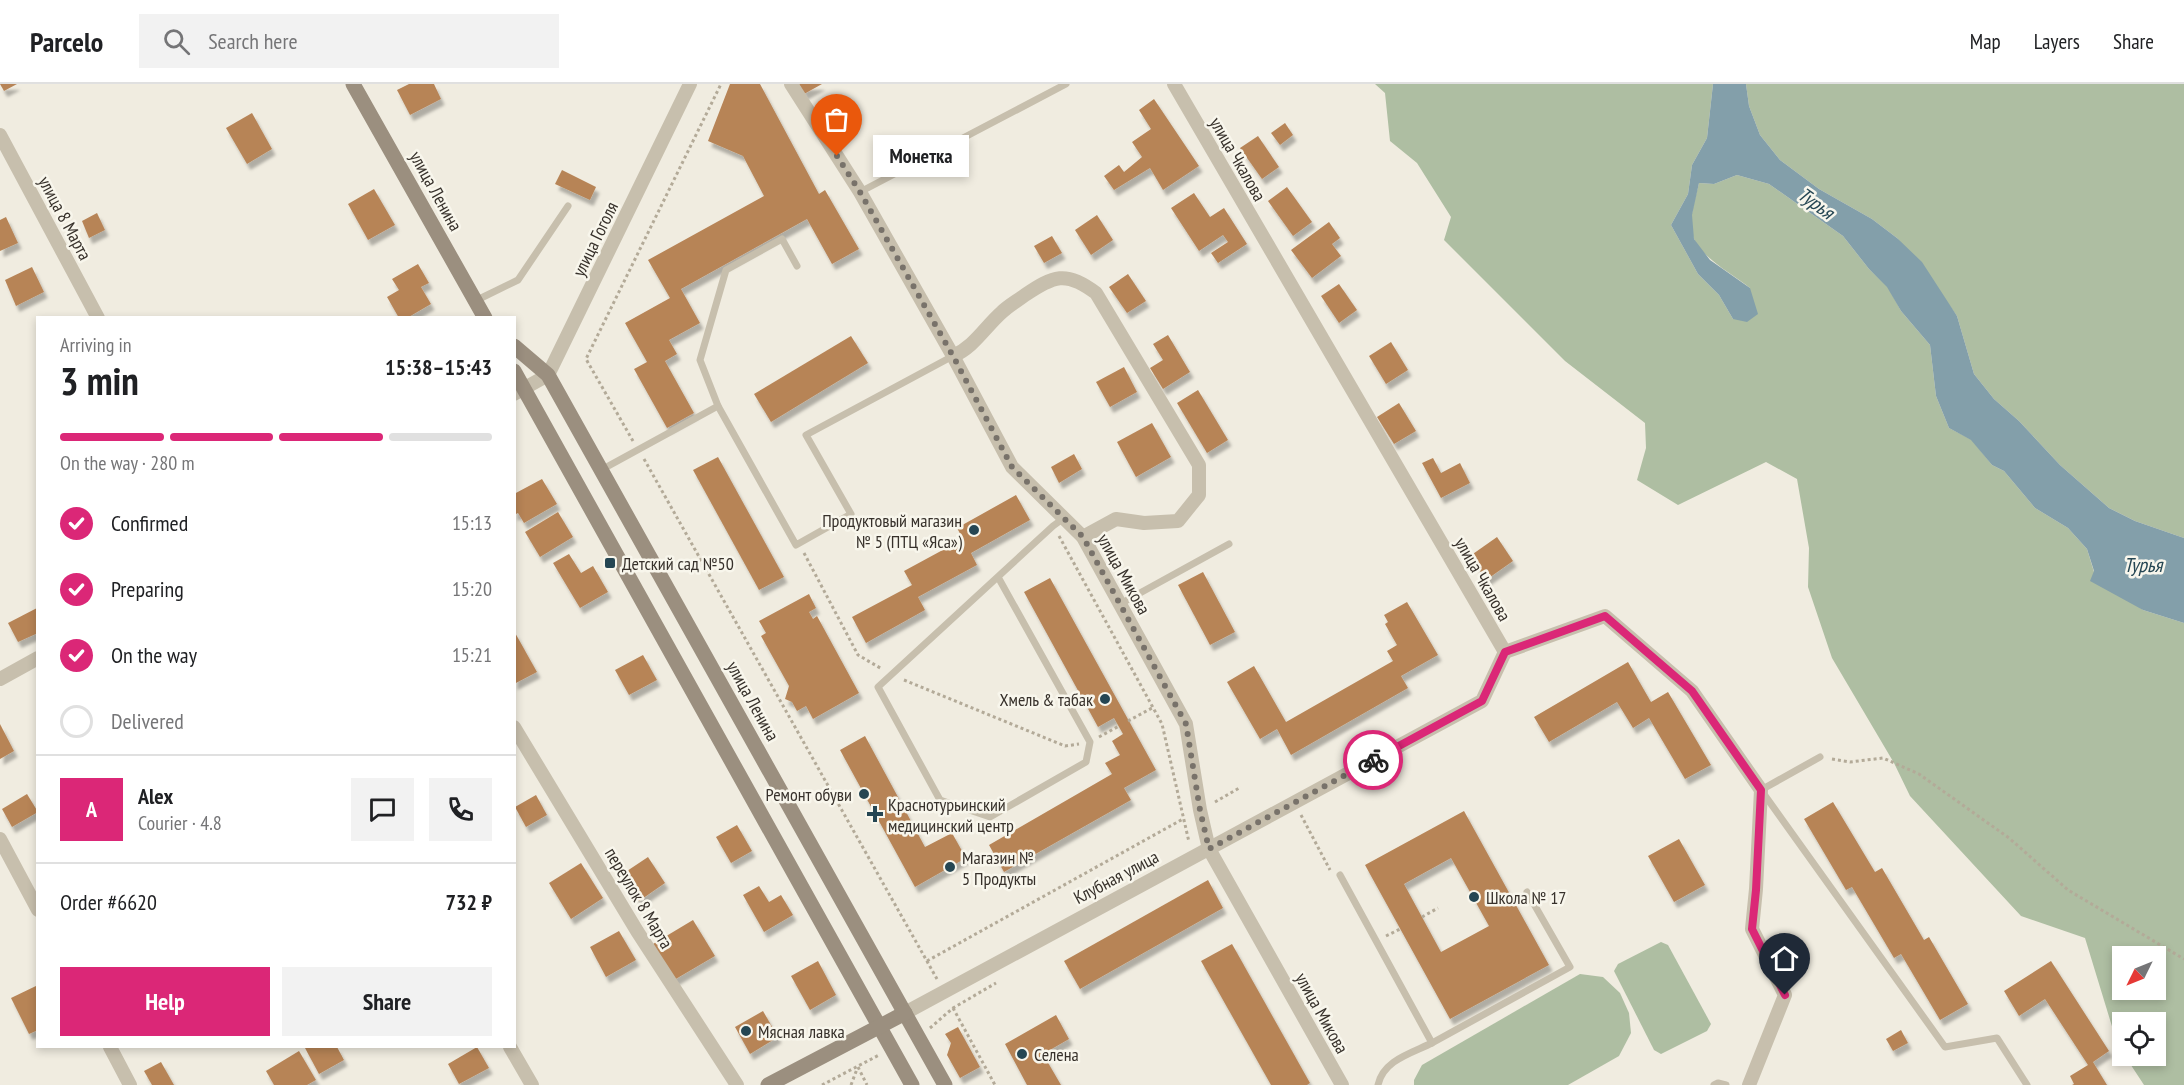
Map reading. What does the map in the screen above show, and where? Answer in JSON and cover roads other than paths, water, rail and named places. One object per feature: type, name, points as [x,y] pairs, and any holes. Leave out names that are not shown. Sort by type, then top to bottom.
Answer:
[{"type":"main road","name":"улица Ленина","points":[[353,84],[484,316]]},
{"type":"main road","name":"улица Ленина","points":[[516,348],[548,375],[945,1085]]},
{"type":"main road","points":[[519,391],[912,1085]]},
{"type":"main road","name":"Клубная улица","points":[[768,1085],[905,1013]]},
{"type":"street","name":"улица Гоголя","points":[[548,375],[690,84]]},
{"type":"street","name":"улица Микова","points":[[791,84],[860,192],[953,356],[1012,467],[1083,537],[1120,604],[1186,724],[1209,849],[1342,1085]]},
{"type":"street","name":"улица Чкалова","points":[[1174,84],[1505,652]]},
{"type":"street","name":"улица 8 Марта","points":[[0,135],[97,316]]},
{"type":"street","points":[[953,356],[970,346],[1002,311],[1047,280],[1069,278],[1082,282],[1096,293],[1199,465],[1199,495],[1178,521],[1144,523],[1116,519],[1083,537]]},
{"type":"street","points":[[519,391],[548,375]]},
{"type":"street","points":[[1505,652],[1605,616],[1692,691],[1761,790],[1752,929],[1785,995],[1749,1085]]},
{"type":"street","name":"Клубная улица","points":[[905,1013],[1482,701],[1505,652]]},
{"type":"street","points":[[0,679],[36,659]]},
{"type":"street","name":"переулок 8 Марта","points":[[516,730],[637,931],[737,1085]]},
{"type":"street","points":[[0,839],[36,906]]},
{"type":"street","points":[[111,1048],[130,1085]]},
{"type":"street","points":[[511,1048],[532,1085]]},
{"type":"lane","points":[[860,192],[1066,84]]},
{"type":"lane","points":[[475,301],[518,280],[568,206]]},
{"type":"lane","points":[[797,266],[782,239],[726,270],[700,360],[718,406],[796,545],[850,514],[806,435],[953,356]]},
{"type":"lane","points":[[601,470],[718,406]]},
{"type":"lane","points":[[998,577],[1089,742],[1086,762],[990,817],[940,800],[878,687],[998,577],[1064,518]]},
{"type":"lane","points":[[1120,604],[1229,544]]},
{"type":"lane","points":[[1820,757],[1761,790],[1945,1047],[1997,1038],[2027,1085]]},
{"type":"lane","points":[[1340,875],[1432,1043]]},
{"type":"lane","points":[[1377,1085],[1388,1065],[1570,968],[1527,892]]},
{"type":"lane","points":[[1714,1085],[1718,1083],[1726,1085]]},
{"type":"water","name":"Турья","points":[[1713,84],[1746,84],[1749,106],[1760,135],[1780,160],[1819,189],[1872,219],[1897,238],[1922,262],[1957,316],[1974,374],[1994,399],[2019,421],[2060,465],[2109,508],[2135,521],[2184,538],[2184,623],[2143,610],[2090,581],[2094,571],[2087,549],[2068,528],[2035,508],[2004,471],[1992,465],[1971,440],[1949,428],[1936,396],[1930,345],[1901,311],[1887,287],[1869,269],[1843,236],[1769,184],[1737,175],[1714,184],[1699,183],[1692,215],[1694,239],[1710,260],[1750,288],[1758,314],[1747,322],[1733,319],[1719,295],[1698,274],[1671,225],[1688,194],[1692,165],[1707,138]]},
{"type":"place","name":"Монетка","points":[[837,156]]},
{"type":"place","name":"Продуктовый магазин № 5 (ПТЦ «Яса»)","points":[[974,530]]},
{"type":"place","name":"Детский сад №50","points":[[610,563]]},
{"type":"place","name":"Хмель & табак","points":[[1105,699]]},
{"type":"place","name":"Ремонт обуви","points":[[864,794]]},
{"type":"place","name":"Краснотурьинский медицинский центр","points":[[875,814]]},
{"type":"place","name":"Магазин № 5 Продукты","points":[[950,867]]},
{"type":"place","name":"Школа № 17","points":[[1474,897]]},
{"type":"place","name":"Мясная лавка","points":[[746,1031]]},
{"type":"place","name":"Селена","points":[[1022,1054]]}]
